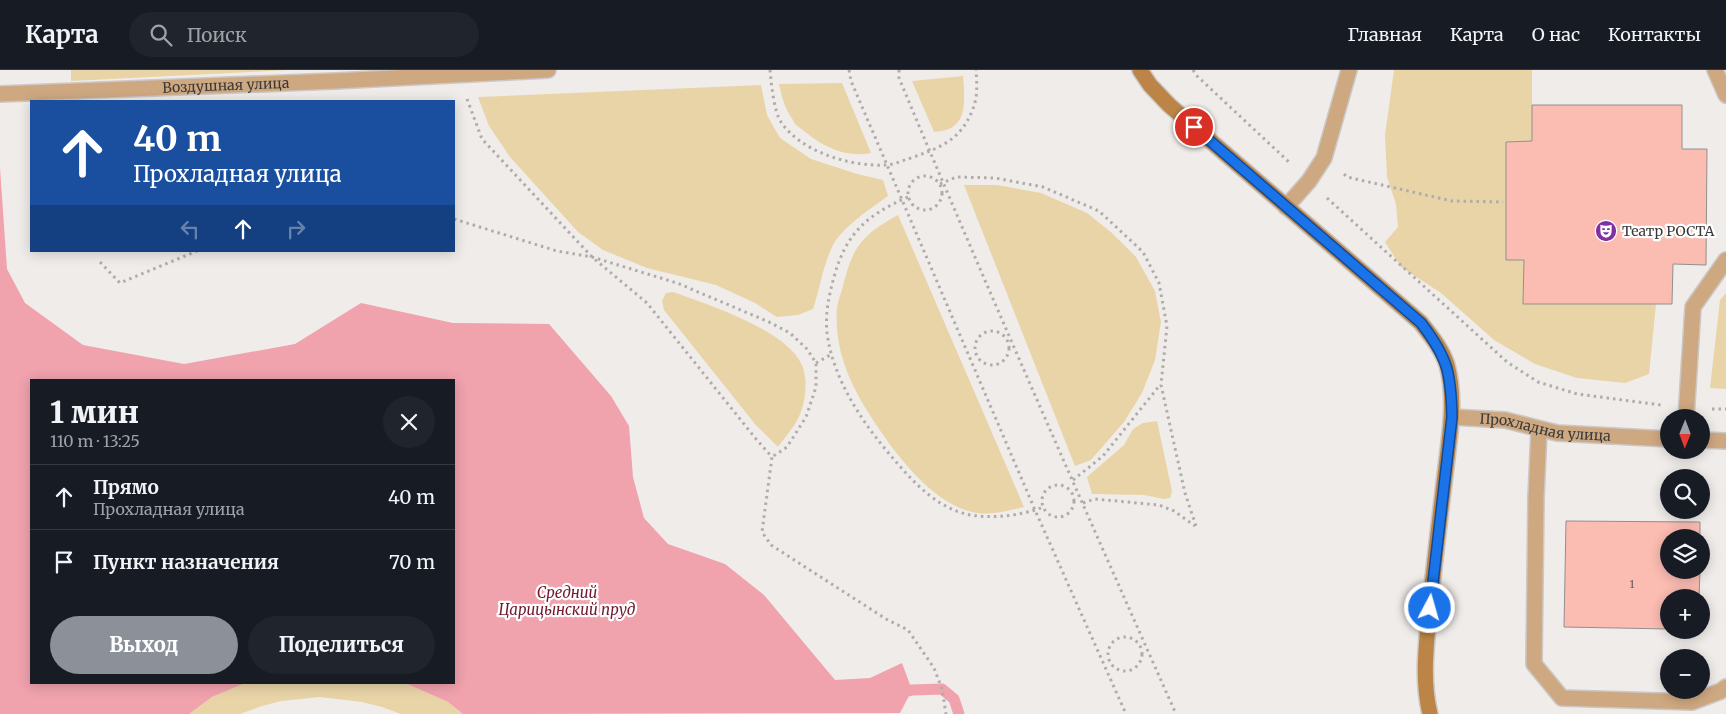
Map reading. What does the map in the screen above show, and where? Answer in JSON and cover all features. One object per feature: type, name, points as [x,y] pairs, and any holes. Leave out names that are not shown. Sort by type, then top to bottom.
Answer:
[{"type":"main road","points":[[1140,70],[1150,85],[1169,105],[1421,323],[1436,342],[1446,363],[1451,385],[1452,417],[1431,590],[1425,663],[1430,714]]},
{"type":"street","name":"Воздушная улица","points":[[0,94],[548,70]]},
{"type":"street","points":[[1286,207],[1309,181],[1324,158],[1349,70]]},
{"type":"street","points":[[1715,70],[1726,95]]},
{"type":"street","points":[[1686,409],[1693,307],[1726,260]]},
{"type":"street","name":"Прохладная улица","points":[[1452,417],[1504,420],[1557,433],[1660,439]]},
{"type":"street","points":[[1539,430],[1536,497],[1534,664],[1562,698],[1692,702],[1721,691],[1726,687]]},
{"type":"street","points":[[1710,440],[1726,441]]},
{"type":"path","points":[[770,70],[771,88],[780,121],[798,139],[822,154],[854,162],[887,166],[949,143],[962,129],[973,111],[977,89],[976,70]]},
{"type":"path","points":[[849,70],[850,81],[901,200],[1035,510],[1126,714]]},
{"type":"path","points":[[899,70],[900,78],[930,151],[1010,340],[1074,480],[1176,714]]},
{"type":"path","points":[[1193,70],[1197,76],[1309,181],[1507,362],[1538,382],[1577,394],[1663,409]]},
{"type":"path","points":[[465,74],[467,102],[482,139],[592,257],[647,303],[772,457]]},
{"type":"path","points":[[1324,158],[1347,176],[1452,200],[1503,202]]},
{"type":"path","points":[[932,177],[940,184],[942,190],[941,201],[934,208],[923,210],[913,206],[908,197],[909,186],[916,178],[932,177]]},
{"type":"path","points":[[940,184],[956,178],[995,178],[1043,187],[1099,210],[1143,252],[1159,284],[1167,326],[1161,385],[1185,493],[1196,526],[1174,512],[1158,505],[1095,499],[1083,503]]},
{"type":"path","points":[[908,197],[868,219],[844,247],[831,286],[827,315],[832,354],[841,380],[854,406],[880,443],[906,473],[931,497],[954,511],[970,516],[988,518],[1035,510],[1042,507]]},
{"type":"path","points":[[455,219],[557,251],[592,257],[677,284],[769,322],[790,333],[807,349],[816,363],[816,387],[806,417],[787,447],[772,457],[762,532],[771,544],[886,619],[908,630],[934,668],[942,689],[946,714]]},
{"type":"path","points":[[100,262],[120,283],[195,252]]},
{"type":"path","points":[[988,330],[998,331],[1010,340],[1009,352],[1006,358],[998,364],[992,365],[982,362],[975,353],[974,348],[979,335],[988,330]]},
{"type":"path","points":[[970,356],[975,353]]},
{"type":"path","points":[[816,363],[832,354]]},
{"type":"path","points":[[1074,480],[1103,456],[1161,385]]},
{"type":"path","points":[[1054,485],[1066,486],[1073,494],[1075,499],[1073,509],[1065,516],[1054,517],[1049,515],[1042,507],[1045,491],[1054,485]]},
{"type":"path","points":[[1073,494],[1078,492]]},
{"type":"path","points":[[1126,636],[1136,640],[1142,648],[1140,663],[1132,670],[1116,669],[1108,656],[1110,646],[1117,639],[1126,636]]},
{"type":"path","points":[[1142,648],[1146,646]]},
{"type":"path","points":[[1104,663],[1110,661]]},
{"type":"shaded area","points":[[71,70],[290,70],[71,81]]},
{"type":"shaded area","points":[[1394,70],[1532,70],[1532,141],[1506,142],[1506,259],[1524,260],[1523,304],[1656,304],[1649,374],[1625,383],[1577,378],[1535,364],[1494,340],[1441,293],[1401,267],[1385,242],[1398,227],[1396,204],[1387,177],[1385,135]]},
{"type":"shaded area","points":[[963,76],[964,107],[960,119],[949,129],[934,132],[912,81]]},
{"type":"shaded area","points":[[842,83],[871,153],[853,154],[835,150],[811,137],[796,125],[790,116],[779,84]]},
{"type":"shaded area","points":[[761,85],[767,115],[780,138],[811,159],[857,174],[883,180],[888,196],[843,231],[833,245],[827,260],[813,309],[798,315],[777,317],[755,303],[716,285],[647,268],[603,250],[578,232],[510,157],[489,126],[478,97]]},
{"type":"shaded area","points":[[964,185],[997,185],[1041,193],[1087,213],[1112,233],[1136,257],[1155,291],[1161,322],[1155,360],[1142,393],[1124,422],[1091,460],[1075,466]]},
{"type":"shaded area","points":[[898,215],[1024,507],[998,512],[978,513],[960,508],[948,502],[927,486],[907,466],[869,414],[851,382],[844,364],[837,328],[839,300],[855,251],[867,236]]},
{"type":"shaded area","points":[[673,292],[724,311],[762,329],[792,350],[801,363],[805,374],[803,406],[791,430],[778,447],[755,424],[664,310],[662,301],[666,293]]},
{"type":"shaded area","points":[[1726,293],[1726,389],[1710,388],[1720,300]]},
{"type":"shaded area","points":[[1157,421],[1172,491],[1170,498],[1164,499],[1144,495],[1092,494],[1087,477],[1124,445],[1133,429],[1143,423]]},
{"type":"shaded area","points":[[241,684],[407,684],[448,702],[463,714],[401,714],[362,702],[320,697],[281,701],[240,714],[189,714],[212,697]]},
{"type":"water","name":"Средний Царицынский пруд","points":[[0,168],[7,269],[25,303],[83,345],[184,364],[295,344],[361,303],[453,323],[549,324],[611,396],[629,426],[633,477],[644,518],[668,544],[725,564],[764,595],[835,680],[870,678],[902,663],[912,690],[900,713],[463,714],[448,702],[407,684],[455,684],[455,379],[30,379],[30,684],[243,684],[212,697],[189,714],[0,714]]},
{"type":"building","name":"Театр РОСТА","points":[[1532,105],[1682,105],[1682,149],[1707,149],[1706,265],[1673,264],[1672,304],[1523,304],[1524,260],[1506,260],[1506,142],[1532,141]]},
{"type":"building","points":[[1566,521],[1700,522],[1700,529],[1660,529],[1660,579],[1700,579],[1699,589],[1660,589],[1660,629],[1564,627]]},
{"type":"waterway","points":[[898,693],[912,690],[942,689],[954,699],[959,714]]},
{"type":"place","name":"Театр РОСТА","points":[[1606,231]]},
{"type":"route","points":[[1194,127],[1421,323],[1436,342],[1446,363],[1451,385],[1452,417],[1430,608]]}]
